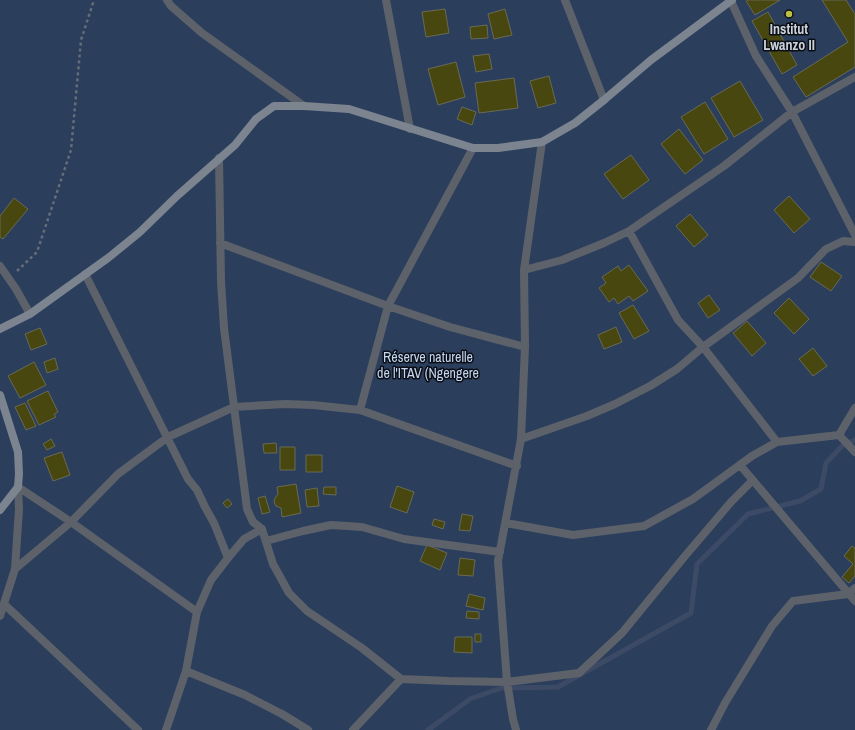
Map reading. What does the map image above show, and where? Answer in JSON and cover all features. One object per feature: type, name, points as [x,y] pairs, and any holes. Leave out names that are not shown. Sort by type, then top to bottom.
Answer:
[{"type":"street","points":[[167,0],[171,6],[202,33],[304,106]]},
{"type":"street","points":[[386,0],[410,129]]},
{"type":"street","points":[[565,0],[604,100]]},
{"type":"street","points":[[0,329],[30,314],[108,258],[140,232],[219,158],[235,145],[256,119],[274,106],[304,106],[349,110],[473,148],[498,148],[542,142],[575,123],[651,60],[731,0],[756,56],[792,112],[855,235]]},
{"type":"street","points":[[524,270],[562,260],[604,244],[629,231],[724,166],[792,112],[855,77]]},
{"type":"street","points":[[516,730],[509,701],[498,561],[521,439],[525,347],[524,270],[542,142]]},
{"type":"street","points":[[360,410],[388,306],[473,148]]},
{"type":"street","points":[[219,158],[221,302],[247,509],[253,522],[262,530],[273,564],[289,593],[307,611],[362,648],[401,679],[507,682],[579,673],[622,633],[731,502],[753,480]]},
{"type":"street","points":[[629,231],[678,320],[703,347],[777,442]]},
{"type":"street","points":[[521,439],[587,416],[615,404],[650,386],[677,369],[703,347],[798,278],[826,249],[843,241],[855,242]]},
{"type":"street","points":[[220,243],[388,306],[450,327],[525,347]]},
{"type":"street","points":[[0,266],[16,289],[30,314]]},
{"type":"street","points":[[84,274],[188,479],[197,490],[214,523],[228,558]]},
{"type":"street","points":[[0,395],[18,452],[19,509],[15,569],[0,616]]},
{"type":"street","points":[[15,569],[71,522],[118,474],[168,437],[234,406],[285,404],[313,405],[360,410],[517,466]]},
{"type":"street","points":[[839,435],[855,408]]},
{"type":"street","points":[[506,523],[573,535],[644,526],[693,499],[752,456],[777,442],[839,435]]},
{"type":"street","points":[[839,435],[855,452]]},
{"type":"street","points":[[740,465],[855,601]]},
{"type":"street","points":[[0,510],[18,487]]},
{"type":"street","points":[[18,487],[71,522],[197,612]]},
{"type":"street","points":[[266,541],[331,525],[362,527],[404,539],[500,552]]},
{"type":"street","points":[[166,730],[186,671],[197,612],[211,580],[244,540],[262,530]]},
{"type":"street","points":[[711,730],[772,626],[793,601],[848,594],[855,588]]},
{"type":"street","points":[[4,604],[138,730]]},
{"type":"street","points":[[186,671],[245,695],[282,714],[308,730]]},
{"type":"street","points":[[353,730],[401,679]]},
{"type":"path","points":[[9,278],[37,252],[71,150],[81,40],[94,0]]},
{"type":"green space","name":"Réserve naturelle de l'ITAV (Ngengere","points":[[0,0],[855,0],[855,730],[0,730]]},
{"type":"building","points":[[780,0],[755,15],[746,1]]},
{"type":"building","points":[[822,0],[846,0],[855,14],[855,67],[806,97],[793,77],[848,42]]},
{"type":"building","points":[[445,9],[449,33],[426,37],[422,12]]},
{"type":"building","points":[[505,9],[512,35],[494,39],[488,14]]},
{"type":"building","points":[[768,12],[797,65],[782,74],[752,21]]},
{"type":"building","points":[[487,25],[488,38],[471,39],[470,27]]},
{"type":"building","points":[[489,54],[492,69],[476,72],[473,56]]},
{"type":"building","points":[[456,62],[465,97],[438,105],[428,69]]},
{"type":"building","points":[[549,76],[556,103],[538,108],[530,81]]},
{"type":"building","points":[[514,78],[518,108],[479,113],[475,83]]},
{"type":"building","points":[[740,81],[763,120],[734,137],[711,98]]},
{"type":"building","points":[[705,102],[728,139],[704,154],[681,117]]},
{"type":"building","points":[[462,107],[476,112],[472,125],[457,119]]},
{"type":"building","points":[[679,129],[703,160],[685,174],[661,144]]},
{"type":"building","points":[[631,155],[649,180],[623,199],[604,174]]},
{"type":"building","points":[[789,196],[810,219],[794,233],[774,210]]},
{"type":"building","points":[[14,198],[28,209],[3,239],[0,237],[0,216]]},
{"type":"building","points":[[690,214],[708,235],[694,247],[676,226]]},
{"type":"building","points":[[821,262],[842,276],[831,291],[810,277]]},
{"type":"building","points":[[629,265],[648,291],[633,301],[629,296],[618,304],[614,298],[609,302],[599,288],[606,283],[602,277],[618,266],[621,271]]},
{"type":"building","points":[[709,295],[720,310],[708,318],[698,303]]},
{"type":"building","points":[[789,298],[809,319],[794,334],[774,313]]},
{"type":"building","points":[[633,305],[649,331],[634,339],[619,313]]},
{"type":"building","points":[[747,321],[766,343],[752,356],[733,333]]},
{"type":"building","points":[[616,327],[622,342],[604,349],[598,335]]},
{"type":"building","points":[[40,328],[47,344],[31,350],[25,334]]},
{"type":"building","points":[[813,348],[827,366],[813,376],[799,359]]},
{"type":"building","points":[[55,358],[58,369],[47,373],[44,362]]},
{"type":"building","points":[[34,362],[46,385],[20,398],[8,376]]},
{"type":"building","points":[[48,391],[58,412],[54,414],[56,417],[39,425],[27,401]]},
{"type":"building","points":[[25,403],[36,426],[26,430],[15,407]]},
{"type":"building","points":[[51,439],[55,446],[47,450],[43,444]]},
{"type":"building","points":[[276,443],[277,453],[264,453],[263,444]]},
{"type":"building","points":[[280,447],[295,447],[295,470],[280,470]]},
{"type":"building","points":[[62,452],[70,475],[53,481],[44,458]]},
{"type":"building","points":[[306,455],[322,455],[322,472],[306,472]]},
{"type":"building","points":[[296,484],[301,513],[282,517],[281,508],[276,506],[274,502],[278,494],[277,487]]},
{"type":"building","points":[[397,486],[414,492],[407,513],[390,507]]},
{"type":"building","points":[[324,487],[336,487],[336,495],[323,494]]},
{"type":"building","points":[[317,488],[319,506],[307,507],[305,490]]},
{"type":"building","points":[[265,496],[270,512],[262,514],[258,498]]},
{"type":"building","points":[[228,499],[232,504],[227,508],[223,503]]},
{"type":"building","points":[[462,514],[473,516],[470,531],[459,530]]},
{"type":"building","points":[[434,519],[445,522],[443,529],[432,525]]},
{"type":"building","points":[[427,545],[447,553],[440,570],[420,561]]},
{"type":"building","points":[[852,546],[855,548],[855,576],[849,583],[842,577],[853,564],[844,556]]},
{"type":"building","points":[[460,558],[475,560],[473,576],[458,575]]},
{"type":"building","points":[[469,594],[485,598],[483,610],[466,606]]},
{"type":"building","points":[[467,611],[479,612],[479,619],[466,618]]},
{"type":"building","points":[[475,634],[481,634],[481,642],[475,642]]},
{"type":"building","points":[[455,637],[472,637],[472,653],[454,652]]},
{"type":"waterway","points":[[428,730],[470,699],[501,688],[558,687],[691,613],[697,564],[748,514],[800,501],[821,489],[826,463],[842,446],[855,440]]},
{"type":"place","name":"Institut Lwanzo II","points":[[789,14]]}]
